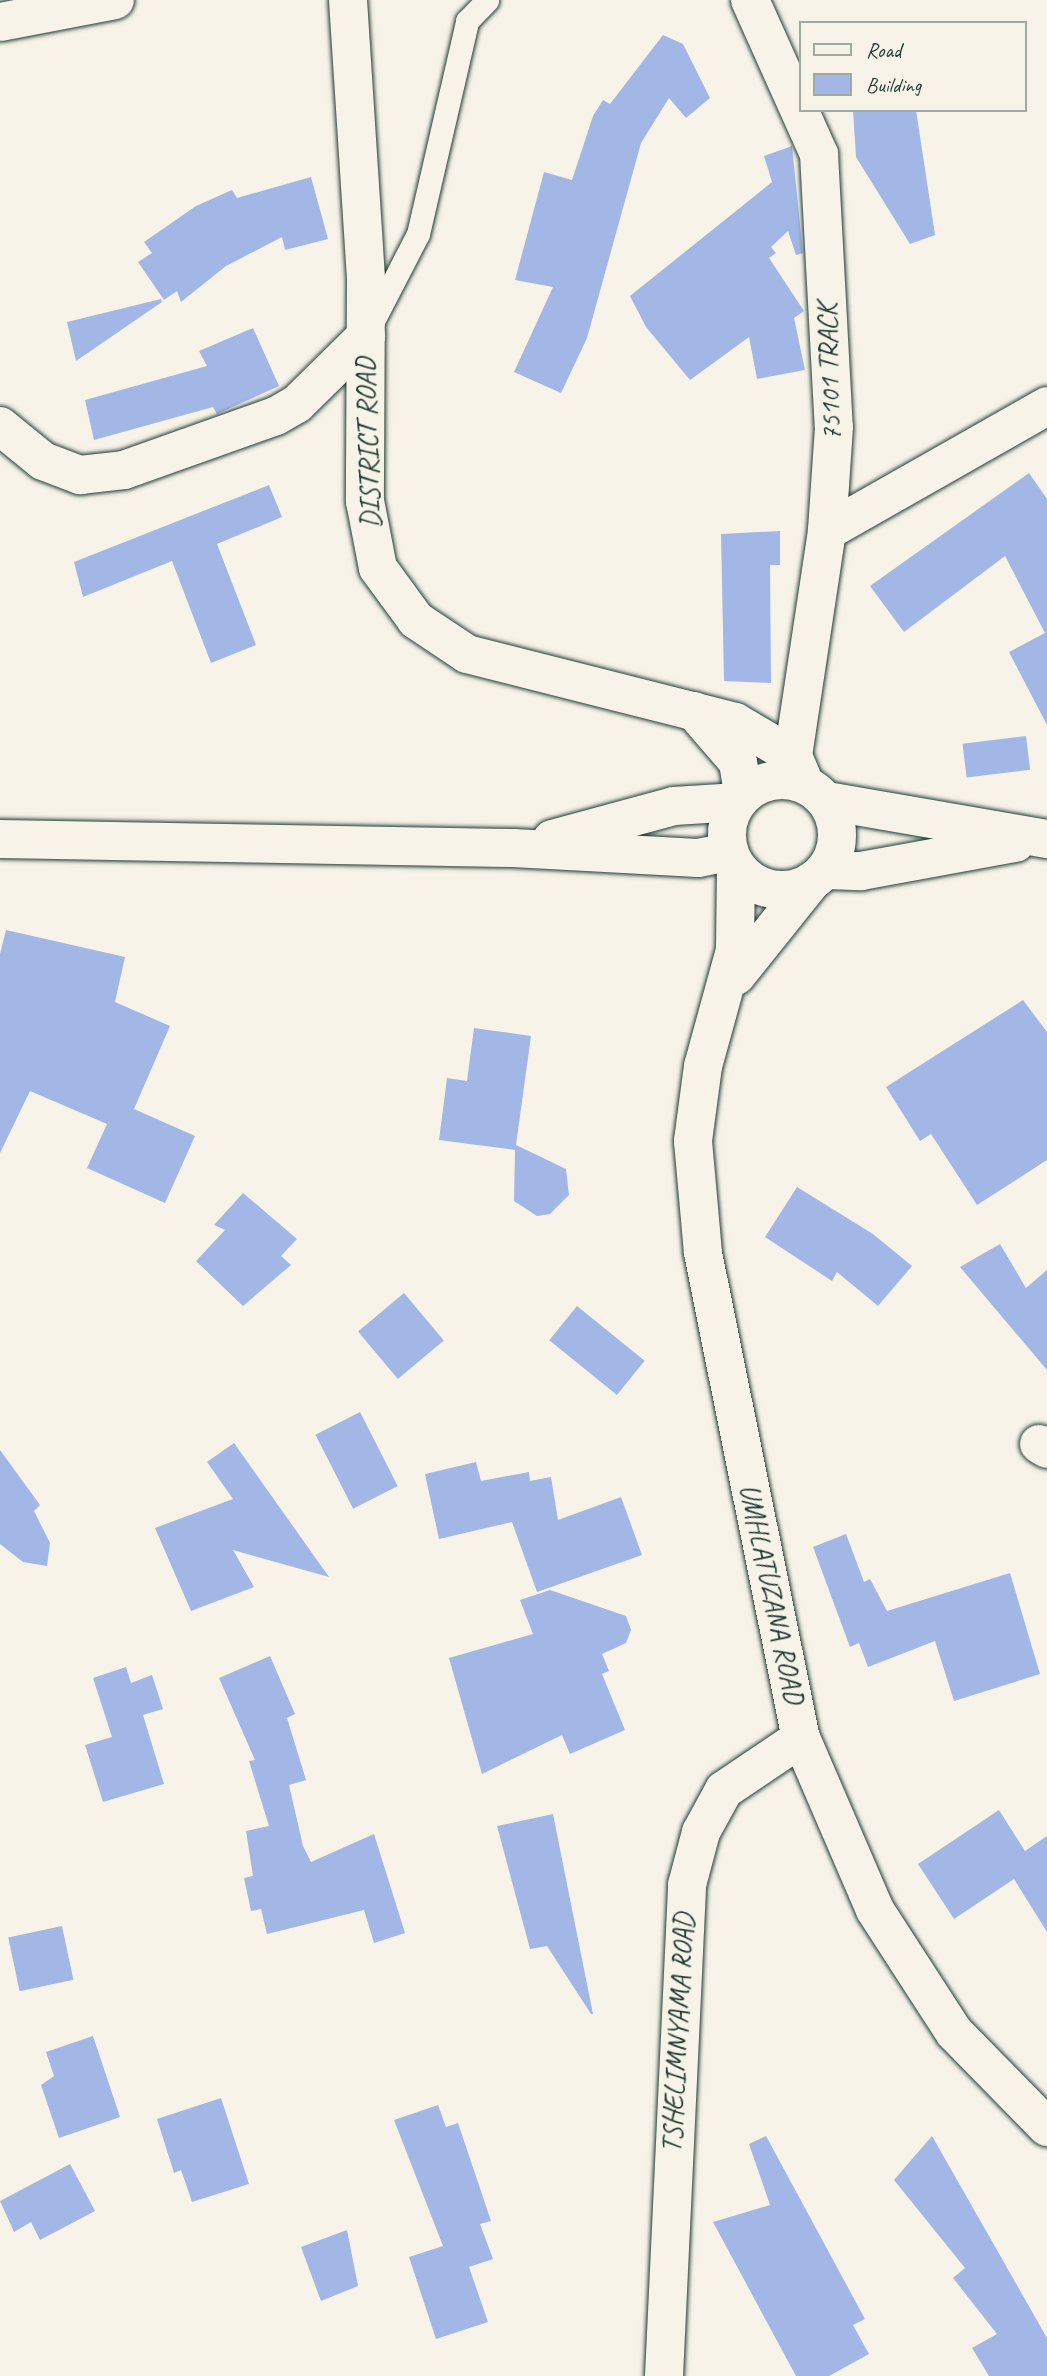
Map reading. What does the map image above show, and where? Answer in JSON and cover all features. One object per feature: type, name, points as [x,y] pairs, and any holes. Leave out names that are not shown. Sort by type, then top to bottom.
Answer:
[{"type":"street","points":[[0,22],[116,0]]},
{"type":"street","name":"DISTRICT ROAD","points":[[348,0],[362,150],[366,336],[365,501],[379,568],[398,599],[437,636],[467,654],[735,722],[808,780]]},
{"type":"street","name":"75101 TRACK","points":[[750,0],[799,109]]},
{"type":"street","name":"75101 TRACK","points":[[800,112],[819,154],[834,428],[808,780]]},
{"type":"street","points":[[0,426],[43,461],[80,475],[124,470],[276,416],[297,404],[366,336]]},
{"type":"street","points":[[827,531],[1047,407]]},
{"type":"street","points":[[694,711],[738,762],[741,799],[726,835],[732,860],[766,888],[785,891],[819,875],[861,871],[1042,839]]},
{"type":"street","points":[[513,848],[674,806],[741,799],[782,779],[808,780],[1042,839]]},
{"type":"street","points":[[808,780],[838,839],[819,875]]},
{"type":"street","points":[[0,839],[513,848],[732,860]]},
{"type":"street","name":"UMHLATUZANA ROAD","points":[[732,860],[737,937],[695,1113],[703,1253],[802,1738],[875,1910],[954,2032],[1047,2127]]},
{"type":"street","name":"UMHLATUZANA ROAD","points":[[725,993],[756,944],[819,875]]},
{"type":"street","name":"TSHELIMNYAMA ROAD","points":[[664,2376],[687,1885],[701,1832],[724,1790],[802,1738]]},
{"type":"lane","points":[[366,336],[418,233],[467,21],[487,0]]},
{"type":"building","points":[[663,35],[683,44],[710,98],[686,118],[669,98],[641,143],[587,338],[561,393],[514,372],[553,287],[515,280],[544,172],[572,180],[593,116],[603,100],[610,104]]},
{"type":"building","points":[[853,112],[916,112],[935,235],[910,244],[856,157]]},
{"type":"building","points":[[792,146],[803,253],[796,255],[788,231],[771,247],[776,253],[769,258],[804,311],[794,318],[805,370],[757,379],[749,337],[690,380],[646,327],[630,296],[772,182],[764,156]]},
{"type":"building","points":[[311,177],[328,239],[285,250],[282,237],[226,266],[181,302],[177,291],[164,300],[138,262],[152,253],[144,242],[196,206],[232,190],[237,198]]},
{"type":"building","points":[[161,299],[162,302],[76,361],[67,322]]},
{"type":"building","points":[[253,328],[279,386],[217,414],[213,407],[94,440],[85,400],[207,366],[199,351]]},
{"type":"building","points":[[1029,473],[1047,499],[1047,725],[1009,652],[1045,633],[1005,556],[904,632],[870,586]]},
{"type":"building","points":[[269,485],[282,517],[217,544],[256,645],[211,663],[172,561],[83,597],[74,562]]},
{"type":"building","points":[[780,531],[780,565],[770,565],[771,683],[724,681],[721,534]]},
{"type":"building","points":[[1026,736],[1030,770],[967,778],[962,744]]},
{"type":"building","points":[[6,930],[125,957],[115,1002],[170,1026],[134,1109],[195,1136],[165,1203],[87,1168],[107,1124],[30,1091],[0,1153],[0,954]]},
{"type":"building","points":[[1023,1000],[1047,1032],[1047,1160],[977,1205],[931,1134],[920,1141],[886,1087]]},
{"type":"building","points":[[474,1028],[531,1036],[516,1145],[566,1169],[569,1195],[550,1214],[537,1216],[514,1201],[515,1150],[439,1140],[447,1078],[467,1081]]},
{"type":"building","points":[[797,1187],[873,1234],[912,1266],[878,1306],[837,1272],[832,1281],[765,1237]]},
{"type":"building","points":[[243,1193],[297,1239],[281,1256],[291,1265],[243,1306],[196,1261],[225,1230],[214,1225]]},
{"type":"building","points":[[1000,1244],[1026,1288],[1047,1270],[1047,1370],[960,1267]]},
{"type":"building","points":[[404,1293],[444,1340],[398,1379],[358,1332]]},
{"type":"building","points":[[577,1306],[645,1361],[617,1395],[549,1340]]},
{"type":"building","points":[[360,1412],[398,1486],[353,1509],[315,1435]]},
{"type":"building","points":[[234,1443],[329,1577],[233,1550],[254,1587],[191,1611],[155,1528],[233,1499],[207,1462]]},
{"type":"building","points":[[0,1450],[40,1505],[34,1511],[50,1543],[47,1566],[23,1562],[0,1544]]},
{"type":"building","points":[[476,1462],[481,1481],[529,1472],[530,1481],[551,1477],[558,1520],[621,1497],[642,1555],[537,1592],[512,1522],[439,1539],[425,1474]]},
{"type":"building","points":[[846,1534],[864,1582],[870,1579],[887,1611],[1010,1573],[1040,1674],[954,1701],[935,1641],[868,1667],[859,1643],[850,1647],[813,1547]]},
{"type":"building","points":[[550,1590],[626,1616],[631,1630],[626,1643],[602,1654],[609,1671],[602,1674],[625,1730],[570,1754],[562,1735],[482,1774],[449,1658],[533,1634],[520,1600]]},
{"type":"building","points":[[270,1656],[295,1714],[287,1718],[306,1780],[289,1785],[303,1846],[311,1862],[374,1834],[405,1933],[374,1943],[364,1910],[267,1934],[261,1909],[251,1911],[244,1878],[253,1876],[246,1831],[269,1826],[249,1761],[255,1760],[219,1678]]},
{"type":"building","points":[[126,1667],[131,1683],[152,1675],[163,1709],[143,1715],[164,1784],[103,1802],[85,1745],[112,1737],[93,1678]]},
{"type":"building","points":[[999,1810],[1025,1851],[1047,1836],[1047,1932],[1014,1879],[954,1919],[918,1864]]},
{"type":"building","points":[[553,1814],[593,2014],[547,1946],[530,1949],[497,1826]]},
{"type":"building","points":[[62,1926],[73,1980],[20,1991],[8,1937]]},
{"type":"building","points":[[93,2036],[120,2117],[59,2138],[41,2085],[54,2076],[46,2052]]},
{"type":"building","points":[[221,2098],[249,2184],[192,2202],[181,2170],[174,2173],[157,2119]]},
{"type":"building","points":[[438,2105],[446,2127],[458,2123],[491,2221],[480,2224],[493,2259],[469,2267],[488,2322],[436,2339],[409,2257],[443,2246],[394,2120]]},
{"type":"building","points":[[766,2136],[865,2319],[853,2325],[869,2354],[829,2376],[796,2376],[713,2222],[770,2205],[749,2144]]},
{"type":"building","points":[[932,2136],[1047,2338],[1047,2376],[989,2376],[972,2348],[997,2334],[953,2278],[965,2268],[894,2180]]},
{"type":"building","points":[[70,2164],[95,2211],[40,2240],[31,2222],[14,2232],[0,2201]]},
{"type":"building","points":[[347,2230],[358,2286],[321,2301],[301,2247]]}]
